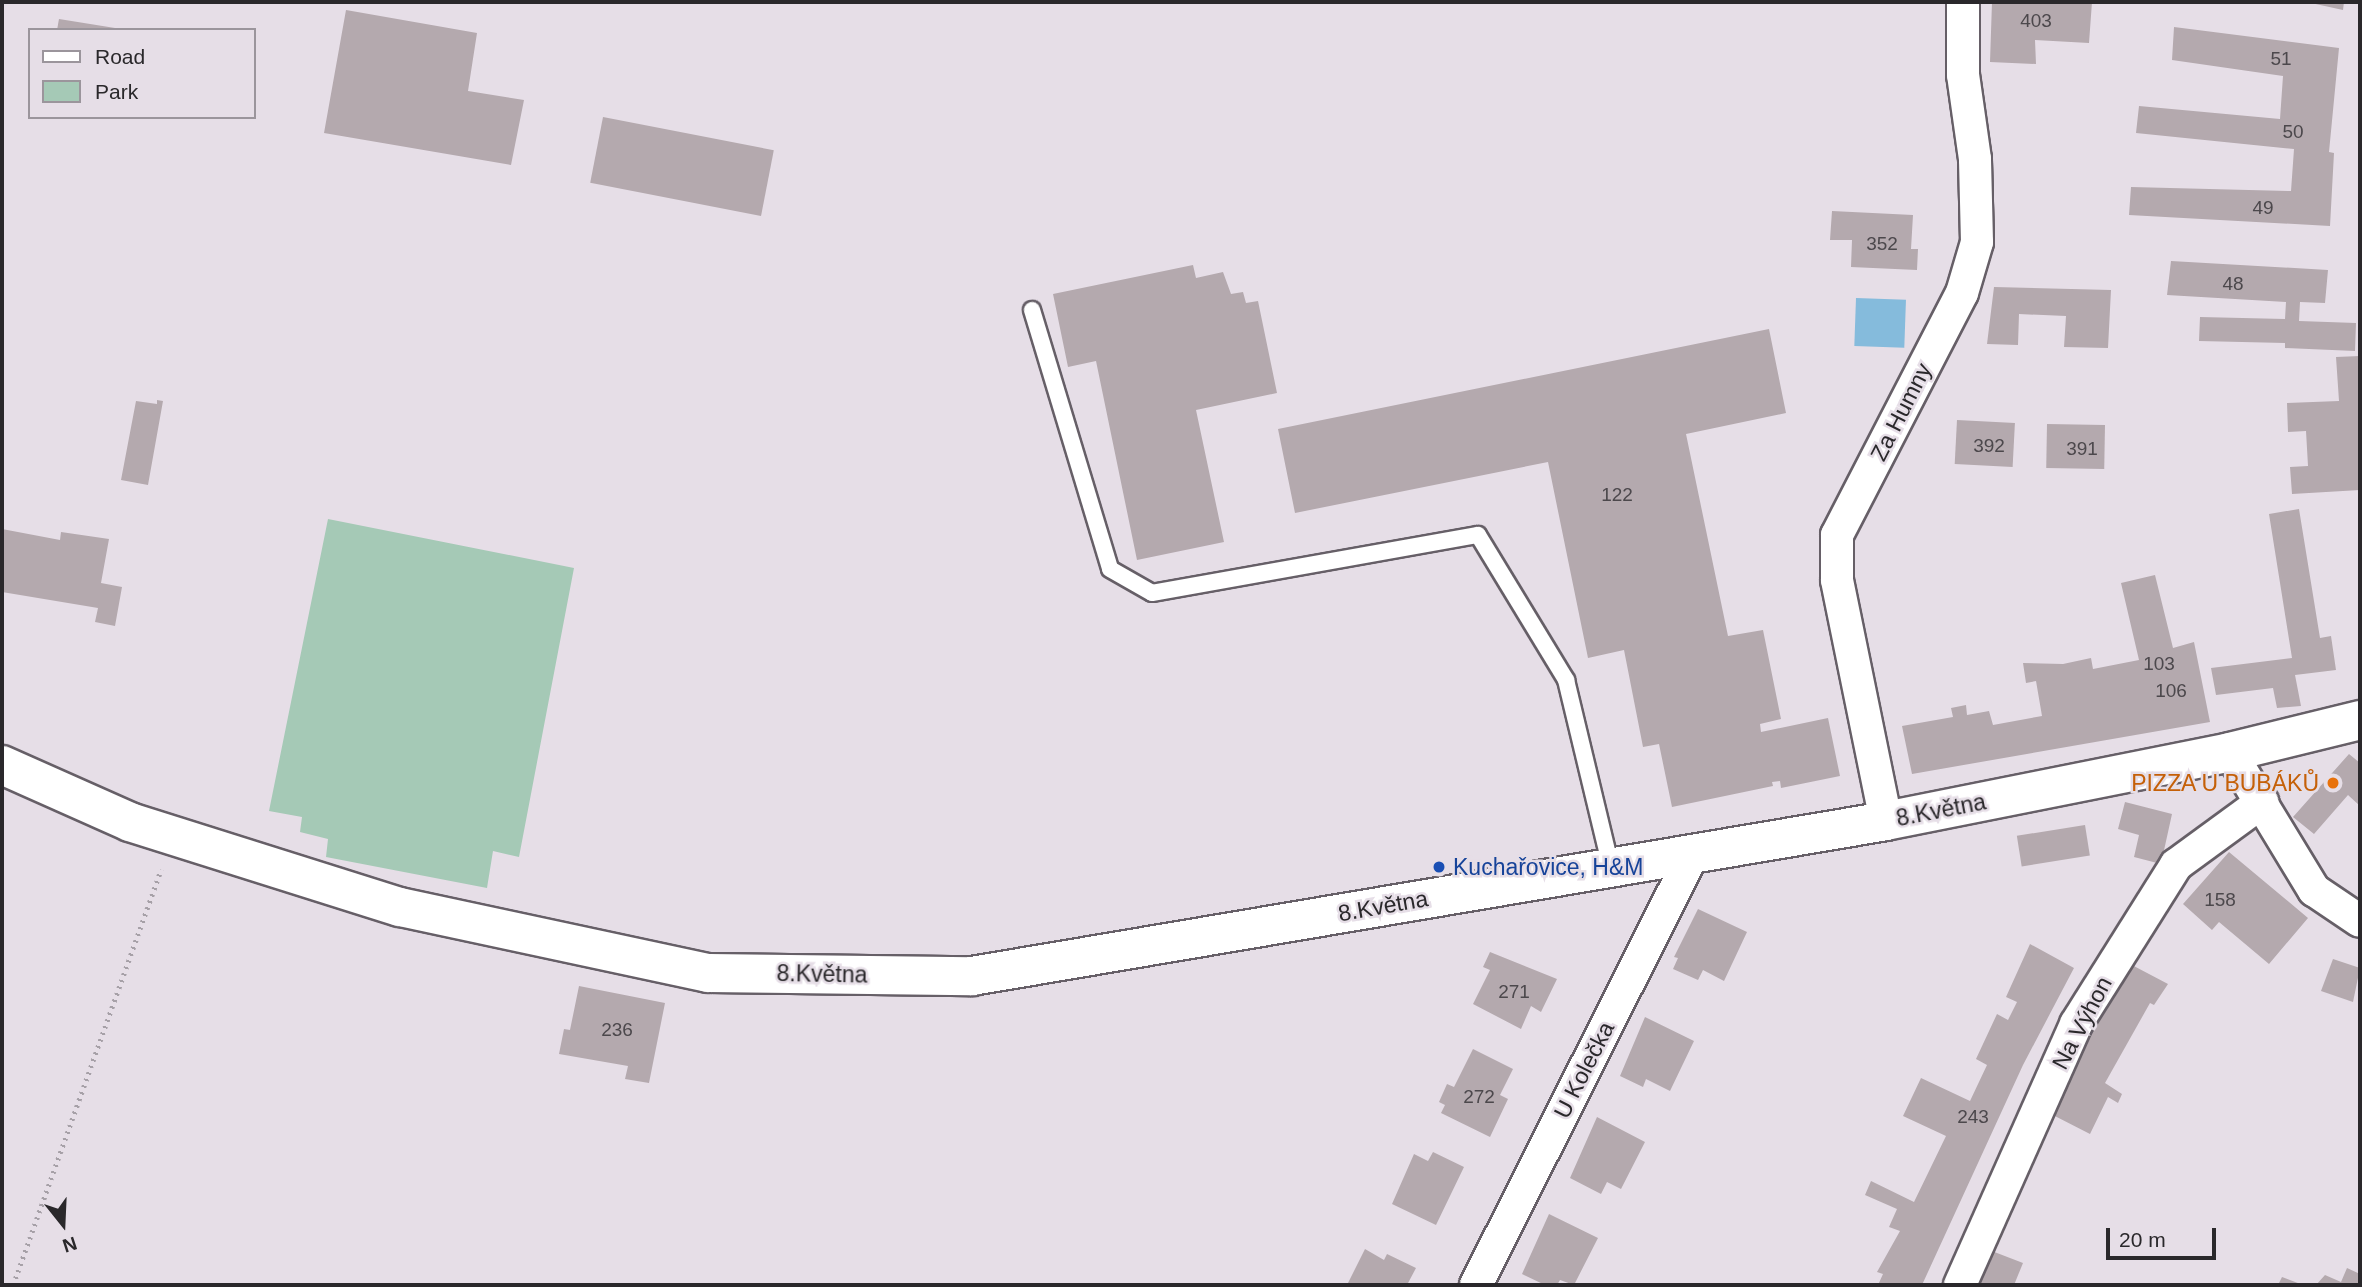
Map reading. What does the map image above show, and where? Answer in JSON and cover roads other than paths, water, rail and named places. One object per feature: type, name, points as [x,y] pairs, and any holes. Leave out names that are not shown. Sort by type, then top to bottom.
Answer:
[{"type":"main road","name":"8.Května","points":[[2,765],[159,831],[400,907],[708,973],[972,976],[1886,821],[2230,752],[2360,720]]},
{"type":"street","name":"Za Humny","points":[[1886,821],[1837,580],[1837,535],[1962,293],[1977,242],[1975,159],[1963,75],[1963,2]]},
{"type":"street","points":[[2230,752],[2314,890],[2360,921]]},
{"type":"street","name":"Na Výhon","points":[[1960,1285],[2077,1024],[2176,865],[2262,802]]},
{"type":"street","name":"U Kolečka","points":[[1476,1285],[1693,854]]},
{"type":"lane","points":[[1032,310],[1110,569],[1152,593],[1478,535],[1566,680],[1611,868]]},
{"type":"water","points":[[1856,298],[1906,300],[1904,348],[1854,346]]},
{"type":"place","name":"PIZZA U BUBÁKŮ","points":[[2333,783]]},
{"type":"place","name":"Kuchařovice, H&M","points":[[1439,867]]}]
